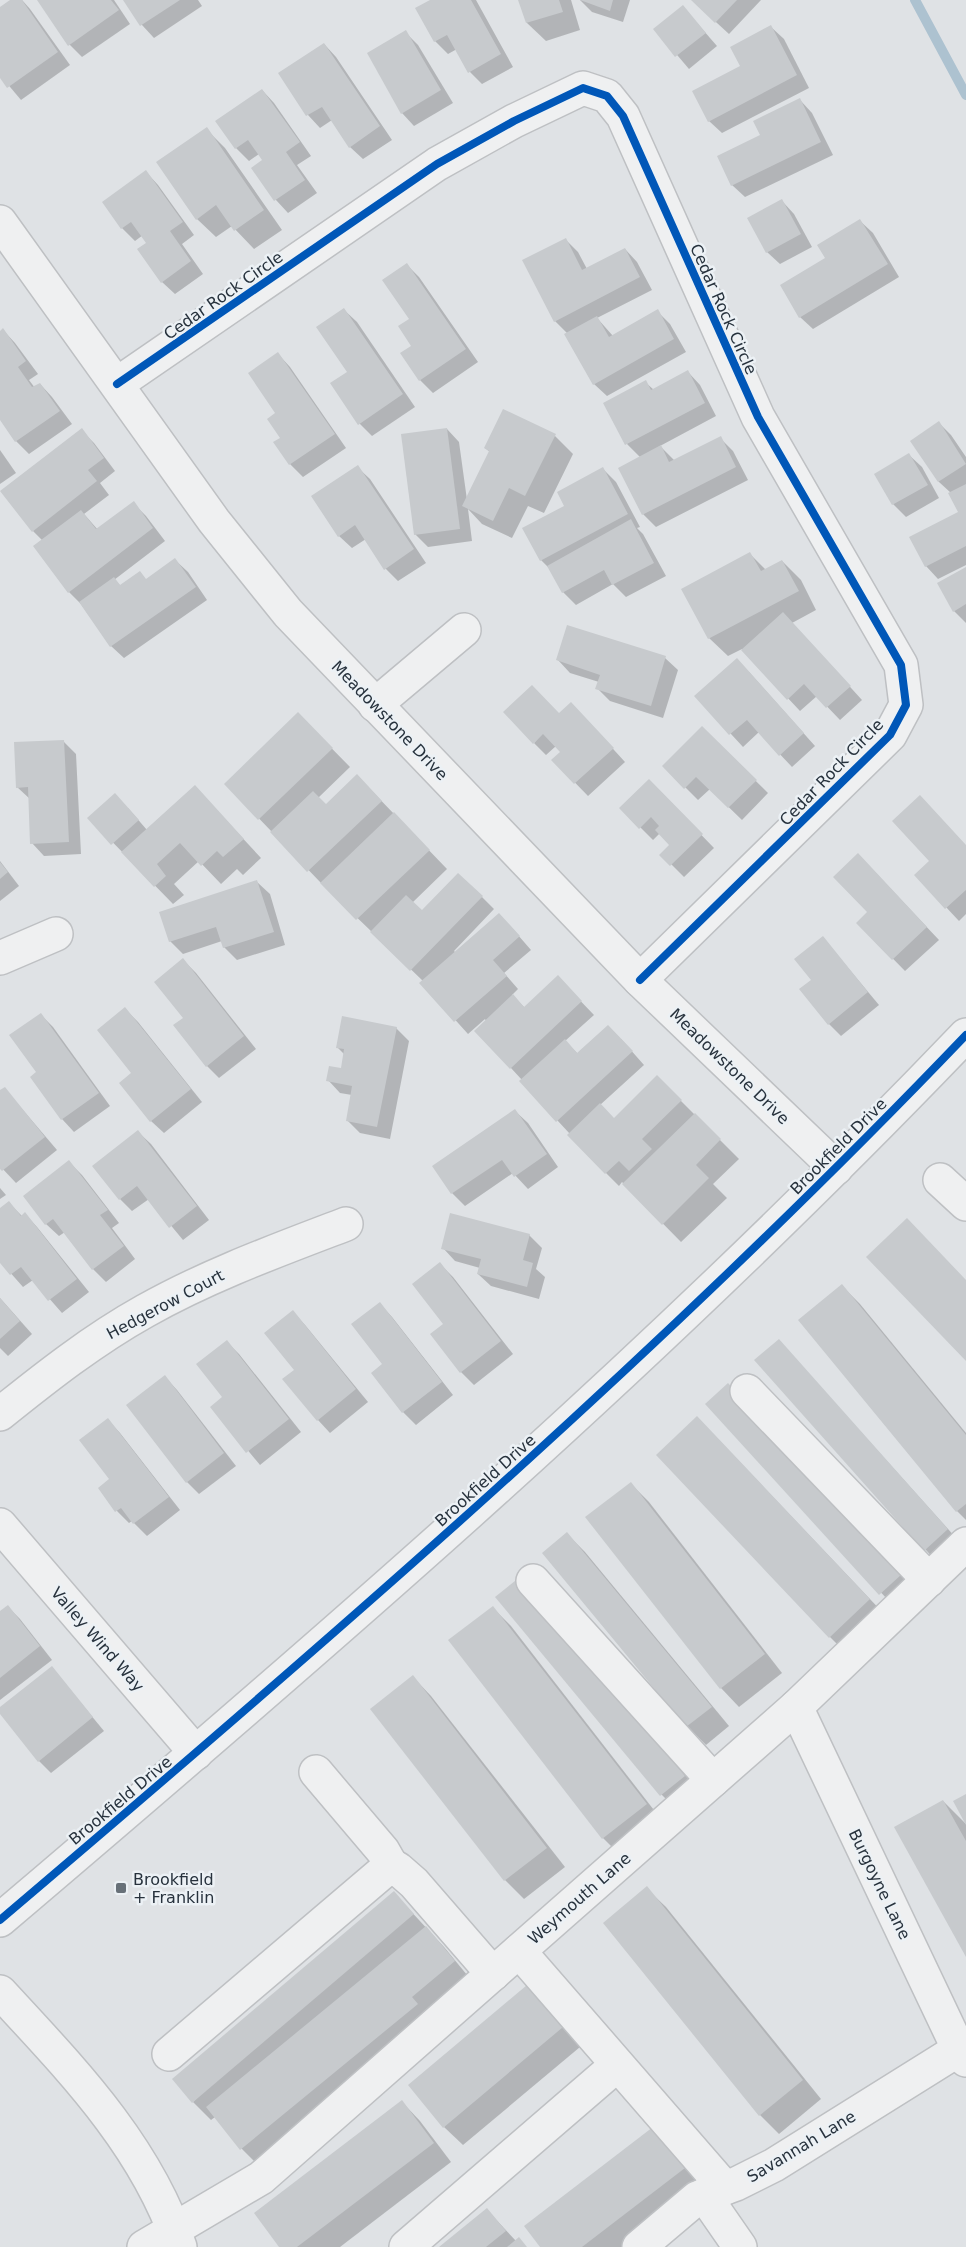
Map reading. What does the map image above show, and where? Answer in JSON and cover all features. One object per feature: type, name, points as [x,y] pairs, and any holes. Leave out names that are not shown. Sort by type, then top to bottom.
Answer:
[{"type":"street","name":"Cedar Rock Circle","points":[[117,384],[437,164],[514,121],[583,88],[607,96],[623,116],[758,417],[901,665],[906,705],[890,735],[640,980]]},
{"type":"street","name":"Meadowstone Drive","points":[[3,234],[117,384],[213,521],[288,613],[640,980],[836,1168]]},
{"type":"street","points":[[375,705],[464,630]]},
{"type":"street","points":[[0,958],[56,934]]},
{"type":"street","name":"Brookfield Drive","points":[[0,1920],[369,1604],[511,1476],[836,1168],[966,1035]]},
{"type":"street","points":[[940,1179],[966,1204]]},
{"type":"street","name":"Hedgerow Court","points":[[0,1414],[77,1353],[145,1311],[235,1266],[346,1224]]},
{"type":"street","points":[[747,1390],[929,1580]]},
{"type":"street","name":"Valley Wind Way","points":[[0,1526],[196,1753]]},
{"type":"street","name":"Weymouth Lane","points":[[144,2247],[177,2239],[261,2178],[796,1707],[966,1544]]},
{"type":"street","points":[[533,1581],[713,1780]]},
{"type":"street","name":"Burgoyne Lane","points":[[796,1707],[964,2052]]},
{"type":"street","points":[[316,1772],[383,1851],[391,1865],[414,1883],[493,1974]]},
{"type":"street","points":[[169,2054],[391,1865]]},
{"type":"street","points":[[519,1952],[617,2065],[714,2192],[740,2247]]},
{"type":"street","points":[[0,1992],[84,2083],[119,2130],[149,2178],[177,2239]]},
{"type":"street","name":"Savannah Lane","points":[[639,2247],[696,2198],[774,2165],[964,2052]]},
{"type":"street","points":[[406,2247],[617,2065]]},
{"type":"building","points":[[10,0],[22,0],[58,52],[7,88],[0,78],[0,7]]},
{"type":"building","points":[[37,0],[111,0],[119,10],[68,46]]},
{"type":"building","points":[[123,0],[180,0],[140,26]]},
{"type":"building","points":[[430,0],[471,0],[501,54],[468,73],[447,35],[434,42],[415,8]]},
{"type":"building","points":[[518,0],[559,0],[563,12],[526,23]]},
{"type":"building","points":[[580,0],[613,0],[610,11]]},
{"type":"building","points":[[691,0],[737,0],[715,23]]},
{"type":"building","points":[[683,5],[706,33],[675,57],[653,29]]},
{"type":"building","points":[[771,25],[797,75],[708,122],[692,91],[740,66],[730,47]]},
{"type":"building","points":[[406,30],[441,90],[401,114],[367,53]]},
{"type":"building","points":[[324,43],[380,126],[349,148],[322,107],[306,116],[278,73]]},
{"type":"building","points":[[262,89],[300,142],[286,152],[305,180],[274,201],[251,168],[262,160],[248,140],[235,149],[215,121]]},
{"type":"building","points":[[800,98],[821,142],[731,186],[717,156],[760,135],[753,121]]},
{"type":"building","points":[[207,127],[264,210],[234,231],[216,205],[196,220],[156,162]]},
{"type":"building","points":[[146,170],[183,222],[170,231],[191,261],[161,283],[137,249],[146,243],[131,222],[121,229],[102,202]]},
{"type":"building","points":[[782,199],[801,234],[766,253],[747,218]]},
{"type":"building","points":[[860,219],[888,264],[799,318],[780,285],[825,258],[817,245]]},
{"type":"building","points":[[566,238],[582,270],[625,248],[640,277],[554,322],[522,260]]},
{"type":"building","points":[[407,263],[466,349],[419,381],[400,353],[411,346],[398,326],[409,319],[382,280]]},
{"type":"building","points":[[344,308],[403,394],[358,425],[330,383],[347,372],[316,327]]},
{"type":"building","points":[[658,309],[674,339],[593,385],[564,334],[597,316],[609,337]]},
{"type":"building","points":[[3,328],[26,361],[18,367],[32,387],[40,383],[60,411],[15,442],[0,420],[0,331]]},
{"type":"building","points":[[278,352],[335,434],[289,465],[273,442],[280,438],[267,419],[275,413],[248,373]]},
{"type":"building","points":[[688,370],[705,403],[625,445],[603,403],[646,380],[651,390]]},
{"type":"building","points":[[503,409],[556,434],[525,496],[509,488],[493,521],[462,506],[489,451],[484,448]]},
{"type":"building","points":[[939,421],[966,464],[938,482],[910,441]]},
{"type":"building","points":[[82,428],[104,458],[88,470],[97,481],[32,532],[0,491]]},
{"type":"building","points":[[447,428],[460,529],[414,535],[401,434]]},
{"type":"building","points":[[721,436],[736,467],[642,515],[618,468],[661,445],[669,462]]},
{"type":"building","points":[[909,453],[928,485],[892,505],[874,474]]},
{"type":"building","points":[[358,465],[414,549],[384,570],[355,525],[338,537],[311,496]]},
{"type":"building","points":[[603,467],[628,514],[540,561],[522,528],[564,506],[557,492]]},
{"type":"building","points":[[966,484],[966,546],[925,567],[909,537],[958,512],[948,493]]},
{"type":"building","points":[[134,501],[153,528],[68,593],[33,546],[81,510],[96,529]]},
{"type":"building","points":[[631,519],[654,563],[612,585],[604,570],[562,593],[547,566]]},
{"type":"building","points":[[750,552],[761,571],[782,560],[799,591],[708,639],[681,589]]},
{"type":"building","points":[[175,558],[196,587],[110,647],[79,602],[114,577],[120,585],[140,571],[146,579]]},
{"type":"building","points":[[966,567],[966,604],[953,612],[937,583]]},
{"type":"building","points":[[783,612],[851,686],[826,708],[804,684],[787,700],[741,650]]},
{"type":"building","points":[[567,625],[666,656],[651,706],[595,689],[600,675],[556,660]]},
{"type":"building","points":[[737,658],[804,733],[779,756],[747,720],[729,735],[694,696]]},
{"type":"building","points":[[532,685],[559,713],[571,702],[614,748],[574,784],[551,760],[560,752],[543,734],[533,744],[503,712]]},
{"type":"building","points":[[298,712],[333,748],[258,820],[224,784]]},
{"type":"building","points":[[702,726],[757,780],[728,808],[696,777],[684,789],[662,766]]},
{"type":"building","points":[[64,740],[69,842],[30,844],[28,787],[16,788],[14,742]]},
{"type":"building","points":[[357,774],[382,801],[307,872],[270,832],[313,791],[326,804]]},
{"type":"building","points":[[649,779],[703,834],[670,866],[659,855],[669,845],[655,830],[659,826],[651,817],[639,829],[619,808]]},
{"type":"building","points":[[195,785],[244,839],[223,857],[217,851],[201,866],[180,843],[157,864],[166,876],[154,887],[121,852]]},
{"type":"building","points":[[115,793],[139,820],[111,845],[87,818]]},
{"type":"building","points":[[920,795],[966,845],[966,890],[945,909],[914,875],[929,861],[892,821]]},
{"type":"building","points":[[394,812],[430,850],[356,920],[320,883]]},
{"type":"building","points":[[858,853],[927,927],[892,960],[856,923],[867,912],[833,877]]},
{"type":"building","points":[[0,862],[8,872],[0,879]]},
{"type":"building","points":[[458,873],[483,896],[410,971],[370,932],[406,895],[422,910]]},
{"type":"building","points":[[257,880],[274,932],[223,948],[216,927],[169,942],[159,912]]},
{"type":"building","points":[[499,913],[520,936],[493,960],[507,976],[454,1022],[419,983]]},
{"type":"building","points":[[823,936],[868,992],[828,1025],[799,989],[811,980],[794,959]]},
{"type":"building","points":[[183,958],[244,1036],[206,1067],[173,1025],[183,1018],[154,982]]},
{"type":"building","points":[[558,975],[582,1001],[510,1069],[474,1031],[513,994],[524,1007]]},
{"type":"building","points":[[125,1007],[191,1089],[150,1122],[119,1083],[131,1073],[97,1030]]},
{"type":"building","points":[[41,1013],[99,1093],[61,1120],[30,1077],[36,1072],[9,1035]]},
{"type":"building","points":[[342,1016],[397,1027],[377,1127],[346,1121],[352,1086],[326,1081],[329,1066],[341,1068],[344,1049],[336,1048]]},
{"type":"building","points":[[608,1025],[633,1051],[556,1122],[519,1081],[565,1039],[577,1053]]},
{"type":"building","points":[[657,1075],[682,1100],[642,1139],[652,1149],[629,1171],[619,1161],[605,1174],[567,1135],[600,1103],[614,1118]]},
{"type":"building","points":[[5,1087],[45,1137],[2,1171],[0,1169],[0,1090]]},
{"type":"building","points":[[515,1109],[547,1154],[514,1177],[502,1160],[451,1194],[432,1166]]},
{"type":"building","points":[[695,1113],[721,1139],[696,1165],[709,1178],[662,1225],[622,1184]]},
{"type":"building","points":[[138,1130],[197,1206],[169,1228],[137,1186],[119,1200],[92,1166]]},
{"type":"building","points":[[69,1160],[108,1210],[100,1215],[124,1246],[92,1270],[53,1219],[45,1225],[23,1196]]},
{"type":"building","points":[[9,1201],[21,1216],[25,1212],[77,1279],[48,1301],[21,1267],[10,1275],[0,1263],[0,1208]]},
{"type":"building","points":[[450,1213],[530,1234],[523,1260],[533,1263],[527,1287],[477,1274],[481,1259],[441,1249]]},
{"type":"building","points":[[907,1218],[966,1280],[966,1361],[866,1257]]},
{"type":"building","points":[[440,1262],[501,1341],[460,1373],[430,1334],[443,1324],[412,1284]]},
{"type":"building","points":[[842,1284],[966,1435],[966,1504],[956,1512],[798,1320]]},
{"type":"building","points":[[0,1298],[20,1321],[0,1339]]},
{"type":"building","points":[[380,1302],[442,1382],[402,1413],[371,1373],[382,1364],[351,1324]]},
{"type":"building","points":[[293,1310],[356,1389],[317,1421],[282,1379],[294,1370],[264,1333]]},
{"type":"building","points":[[779,1339],[948,1529],[924,1551],[754,1360]]},
{"type":"building","points":[[227,1340],[289,1419],[246,1453],[210,1407],[222,1397],[196,1364]]},
{"type":"building","points":[[165,1375],[224,1453],[186,1483],[126,1405]]},
{"type":"building","points":[[728,1383],[902,1574],[879,1595],[705,1404]]},
{"type":"building","points":[[697,1416],[870,1599],[829,1638],[656,1455]]},
{"type":"building","points":[[108,1418],[169,1497],[133,1524],[121,1508],[115,1512],[98,1488],[109,1479],[79,1440]]},
{"type":"building","points":[[631,1482],[765,1654],[720,1689],[585,1517]]},
{"type":"building","points":[[567,1532],[712,1707],[686,1727],[542,1553]]},
{"type":"building","points":[[520,1577],[685,1776],[660,1796],[495,1597]]},
{"type":"building","points":[[8,1605],[40,1646],[0,1678],[0,1611]]},
{"type":"building","points":[[493,1606],[647,1804],[602,1839],[448,1640]]},
{"type":"building","points":[[52,1666],[93,1717],[38,1762],[0,1714],[0,1707]]},
{"type":"building","points":[[413,1675],[547,1848],[504,1881],[370,1709]]},
{"type":"building","points":[[966,1794],[966,1825],[953,1801]]},
{"type":"building","points":[[943,1800],[966,1841],[966,1957],[894,1827]]},
{"type":"building","points":[[647,1886],[803,2080],[759,2116],[603,1923]]},
{"type":"building","points":[[394,1891],[414,1914],[192,2103],[172,2079]]},
{"type":"building","points":[[426,1926],[455,1961],[412,1997],[418,2004],[240,2150],[206,2107]]},
{"type":"building","points":[[533,1980],[569,2022],[443,2128],[408,2085]]},
{"type":"building","points":[[402,2100],[434,2143],[297,2247],[279,2247],[254,2213]]},
{"type":"building","points":[[653,2127],[685,2168],[582,2247],[540,2247],[524,2226]]},
{"type":"building","points":[[487,2208],[506,2231],[486,2247],[439,2247]]},
{"type":"building","points":[[519,2237],[527,2247],[507,2247]]},
{"type":"waterway","points":[[915,0],[966,95]]},
{"type":"cycle path","points":[[117,384],[437,164],[514,121],[583,88],[607,96],[623,116],[758,417],[901,665],[906,705],[890,735],[640,980]]},
{"type":"cycle path","points":[[0,1920],[249,1707],[495,1490],[734,1267],[966,1035]]},
{"type":"place","name":"Brookfield + Franklin","points":[[121,1888]]}]
